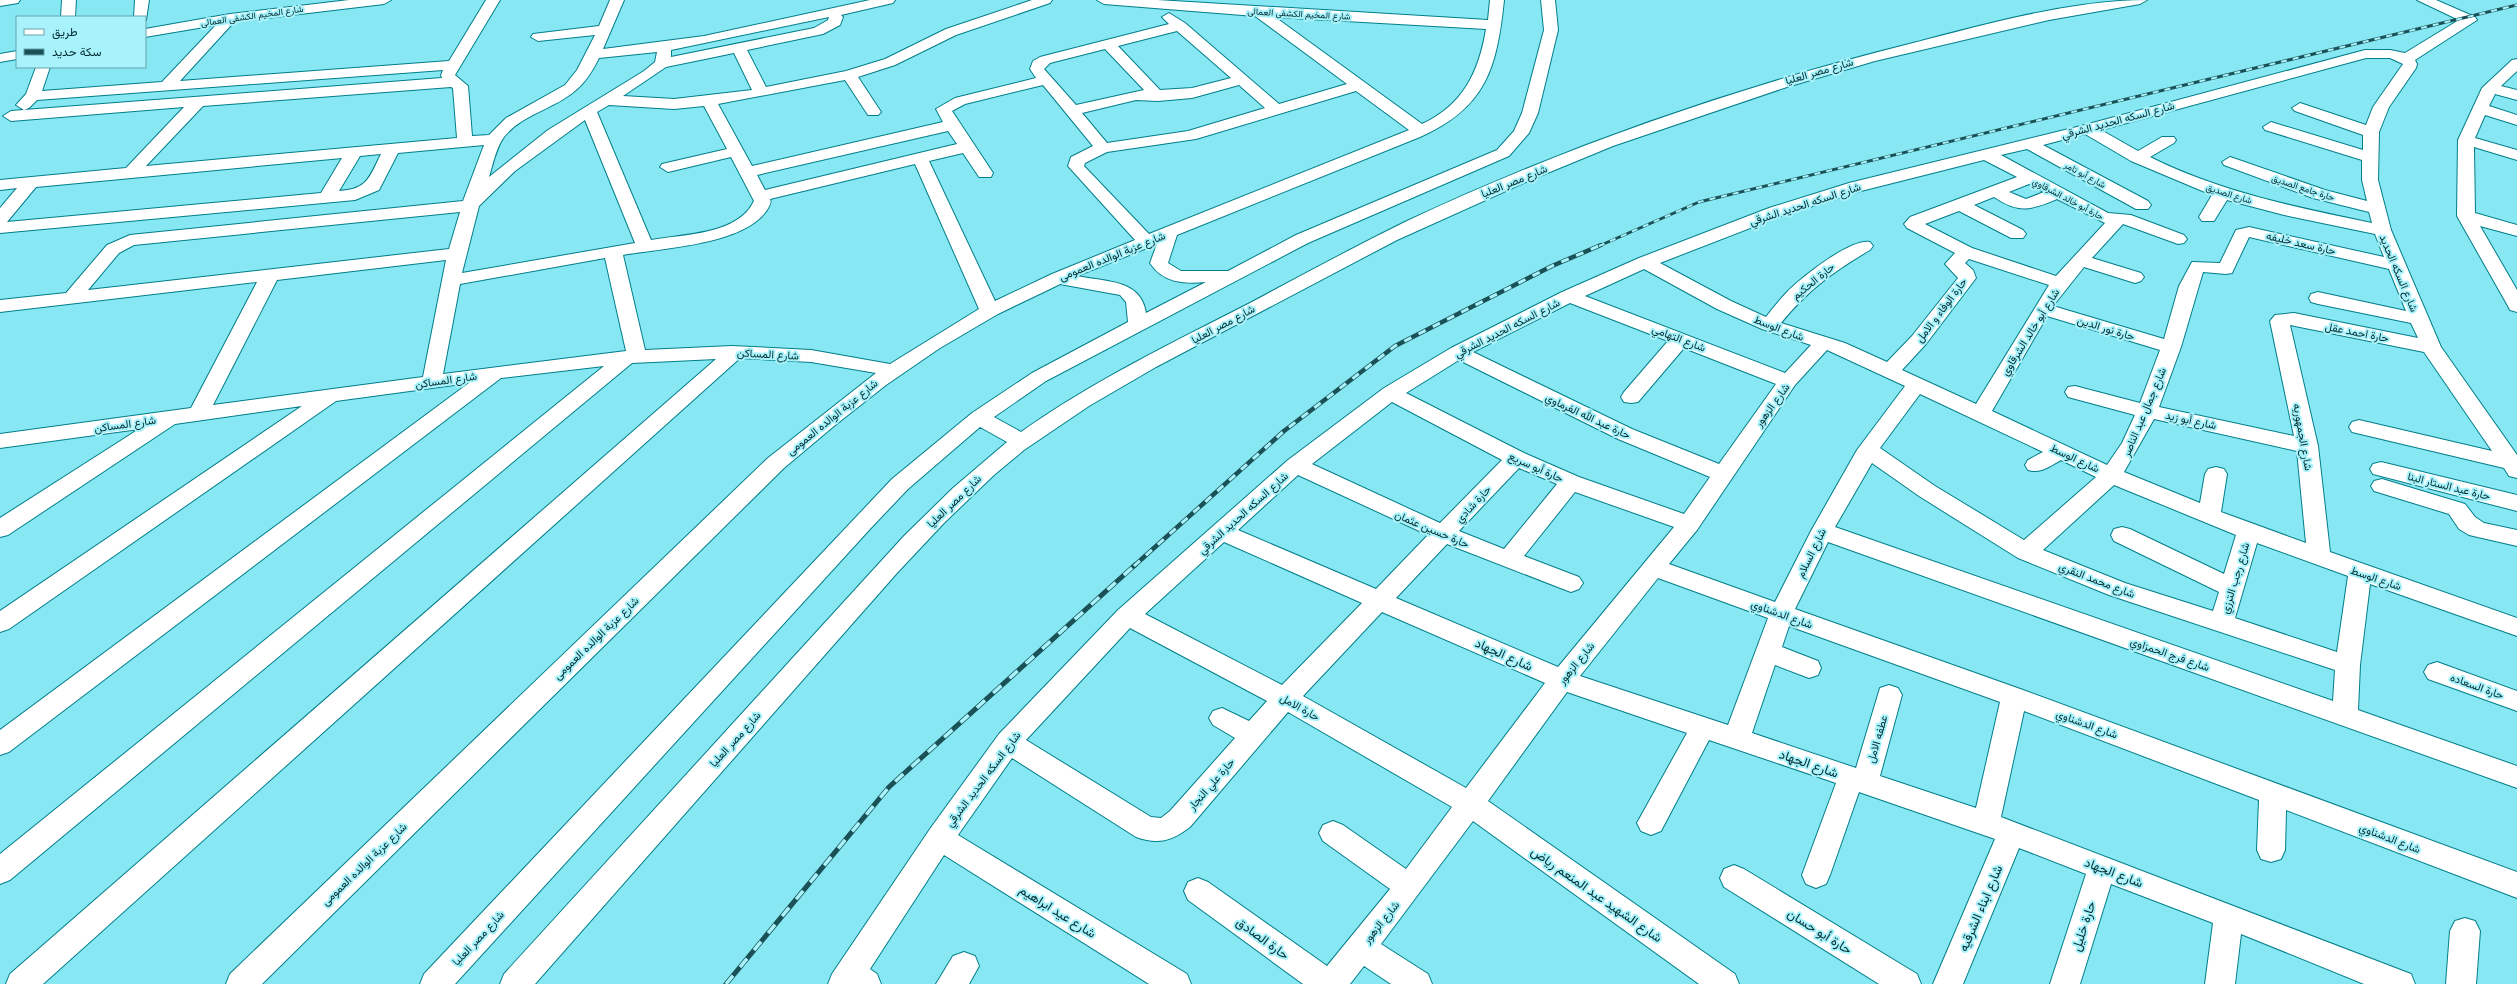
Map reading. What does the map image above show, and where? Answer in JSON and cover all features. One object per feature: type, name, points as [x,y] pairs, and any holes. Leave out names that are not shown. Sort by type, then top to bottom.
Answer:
[{"type":"street","points":[[0,2],[12,0]]},
{"type":"street","points":[[68,16],[69,0]]},
{"type":"street","points":[[141,16],[142,0]]},
{"type":"street","points":[[248,16],[249,0]]},
{"type":"street","name":"شارع المخيم الكشفى العمالى","points":[[146,32],[230,18],[384,0]]},
{"type":"street","points":[[465,142],[460,86],[449,78],[448,75],[493,0]]},
{"type":"street","points":[[432,382],[456,254],[469,206],[495,140],[505,127],[519,116],[570,88],[581,78],[617,0]]},
{"type":"street","points":[[592,54],[663,47],[888,0]]},
{"type":"street","points":[[606,100],[668,104],[709,101],[761,93],[849,75],[890,62],[951,32],[1045,0]]},
{"type":"street","name":"شارع المخيم الكشفى العمالى","points":[[1104,0],[1259,12],[1494,25]]},
{"type":"street","name":"شارع عزبة الوالده العمومى","points":[[241,984],[776,463],[834,414],[892,370],[990,311],[1058,278],[1420,130],[1453,112],[1478,85],[1494,25],[1497,0]]},
{"type":"street","points":[[1536,172],[1503,153],[1521,133],[1530,113],[1551,30],[1548,0]]},
{"type":"street","name":"شارع مصر العليا","points":[[515,984],[910,544],[984,472],[1022,441],[1120,378],[1374,244],[1433,216],[1536,172],[1660,123],[1833,66],[1993,27],[2140,0]]},
{"type":"street","points":[[2406,59],[2470,20],[2424,0]]},
{"type":"street","points":[[1153,4],[1276,110]]},
{"type":"street","points":[[661,64],[818,31],[835,22],[836,17],[832,12]]},
{"type":"street","points":[[1259,12],[1420,130]]},
{"type":"street","points":[[167,86],[230,18]]},
{"type":"street","points":[[1104,148],[1037,69],[1038,64],[1045,60],[1180,26]]},
{"type":"street","points":[[538,37],[603,30]]},
{"type":"street","points":[[1108,44],[1158,96]]},
{"type":"street","points":[[72,298],[113,249],[130,240],[469,206],[492,181],[520,157],[606,100],[649,74],[661,64],[666,55],[663,47]]},
{"type":"street","points":[[739,48],[761,93]]},
{"type":"street","name":"شارع السكه الحديد الشرقي","points":[[853,980],[940,838],[1008,742],[1127,616],[1296,465],[1391,393],[1458,352],[1569,296],[1645,262],[1734,226],[1826,196],[2365,54],[2382,53],[2406,59]]},
{"type":"street","points":[[0,58],[16,55]]},
{"type":"street","name":"شارع السكه الحديد","points":[[2406,59],[2410,64],[2409,68],[2381,107],[2371,132],[2370,180],[2376,209],[2395,265],[2431,347],[2514,467]]},
{"type":"street","points":[[2517,63],[2490,88],[2479,108],[2466,140],[2466,216],[2509,282],[2517,306]]},
{"type":"street","points":[[33,96],[454,65]]},
{"type":"street","points":[[6,121],[33,96],[43,68]]},
{"type":"street","points":[[849,75],[872,112]]},
{"type":"street","points":[[986,173],[944,113],[944,109],[949,105],[1046,80]]},
{"type":"street","points":[[1072,111],[1131,96],[1158,96],[1192,93],[1242,80]]},
{"type":"street","points":[[6,121],[198,102],[454,82]]},
{"type":"street","points":[[1147,242],[1076,166],[1077,160],[1083,156],[1104,148],[1190,136],[1359,85]]},
{"type":"street","points":[[2490,88],[2517,95]]},
{"type":"street","points":[[451,280],[726,232],[746,223],[759,212],[763,201],[709,101]]},
{"type":"street","points":[[131,172],[198,102]]},
{"type":"street","points":[[2300,108],[2371,132]]},
{"type":"street","points":[[2479,108],[2517,120]]},
{"type":"street","points":[[589,111],[645,246]]},
{"type":"street","points":[[748,172],[952,125]]},
{"type":"street","points":[[2271,127],[2370,157]]},
{"type":"street","name":"شارع الصديق","points":[[2087,128],[2137,158],[2222,192],[2273,207],[2382,230]]},
{"type":"street","points":[[0,185],[392,148],[495,140]]},
{"type":"street","points":[[2137,158],[2168,140]]},
{"type":"street","points":[[2466,140],[2517,155]]},
{"type":"street","name":"شارع أبو تامر","points":[[2029,143],[2142,205]]},
{"type":"street","points":[[761,196],[967,147]]},
{"type":"street","points":[[0,228],[348,196],[362,193],[373,186],[392,148]]},
{"type":"street","points":[[668,167],[737,151]]},
{"type":"street","points":[[326,198],[354,152]]},
{"type":"street","name":"شارع مصر العليا","points":[[434,984],[862,523],[911,474],[979,418],[1039,377],[1138,323],[1231,275],[1371,208],[1503,153]]},
{"type":"street","name":"حارة أبو خالد الشرقاوي","points":[[1986,154],[2102,217],[2125,219],[2178,239]]},
{"type":"street","points":[[920,158],[990,311]]},
{"type":"street","name":"حارة جامع الصديق","points":[[2230,162],[2319,194],[2376,209]]},
{"type":"street","points":[[2030,178],[1998,192],[1916,221],[1914,224],[1966,252],[2060,284]]},
{"type":"street","points":[[0,220],[31,182]]},
{"type":"street","points":[[2118,193],[2137,184]]},
{"type":"street","points":[[1998,192],[2015,204],[2022,206],[2057,193]]},
{"type":"street","points":[[2208,217],[2222,192]]},
{"type":"street","points":[[334,219],[348,196]]},
{"type":"street","points":[[1961,204],[2017,234]]},
{"type":"street","points":[[2466,216],[2517,231]]},
{"type":"street","name":"شارع أبو خالد الشرقاوي","points":[[1980,414],[2042,309],[2060,284],[2118,219]]},
{"type":"street","name":"حارة سعد خليفه","points":[[2228,267],[2242,234],[2249,232],[2395,265]]},
{"type":"street","points":[[1169,233],[1160,263],[1169,273],[1189,277],[1231,275]]},
{"type":"street","name":"حارة الحكيم","points":[[1769,325],[1795,294],[1827,268],[1864,246]]},
{"type":"street","points":[[0,871],[632,357],[613,252]]},
{"type":"street","name":"حارة الوفاء و الامل","points":[[1890,372],[1919,340],[1967,278],[1967,274],[1954,264],[1955,260],[1966,252]]},
{"type":"street","points":[[0,306],[456,254]]},
{"type":"street","points":[[2082,261],[2135,277]]},
{"type":"street","name":"شارع الوسط","points":[[1645,262],[1724,305],[1769,325],[1838,347],[2111,475],[2249,531],[2517,627]]},
{"type":"street","name":"شارع جمال عبد الناصر","points":[[2026,552],[2111,475],[2123,462],[2133,444],[2171,347],[2196,268],[2203,266],[2224,270],[2228,267]]},
{"type":"street","points":[[198,414],[270,275]]},
{"type":"street","points":[[1058,278],[1126,291],[1135,300],[1138,323]]},
{"type":"street","name":"شارع التهامي","points":[[1569,296],[1788,381]]},
{"type":"street","points":[[2318,298],[2419,319]]},
{"type":"street","name":"حارة نور الدين","points":[[2042,309],[2171,347]]},
{"type":"street","name":"حارة احمد عقل","points":[[2282,319],[2294,319],[2431,347]]},
{"type":"street","name":"شارع الجمهوريه","points":[[2282,319],[2280,324],[2307,446],[2319,557]]},
{"type":"street","points":[[1631,398],[1681,339]]},
{"type":"street","name":"شارع الزهور","points":[[1331,984],[1409,887],[1562,680],[1655,568],[1689,524],[1722,474],[1788,381],[1823,343]]},
{"type":"street","name":"حارة عبد الله الفرماوي","points":[[1458,352],[1625,434],[1722,474]]},
{"type":"street","points":[[21,984],[734,353]]},
{"type":"street","name":"شارع المساكن","points":[[2,441],[495,373],[632,357],[734,353],[812,356],[892,370]]},
{"type":"street","points":[[0,744],[495,373]]},
{"type":"street","name":"شارع السلام","points":[[1737,738],[1781,614],[1822,531],[1868,450],[1917,384]]},
{"type":"street","name":"شارع أبو زيد","points":[[2075,392],[2146,411],[2307,446]]},
{"type":"street","name":"حارة أبو سريع","points":[[1391,393],[1516,458],[1571,482],[1689,524]]},
{"type":"street","points":[[0,623],[333,395]]},
{"type":"street","points":[[0,529],[171,417]]},
{"type":"street","points":[[979,418],[1022,441]]},
{"type":"street","points":[[2359,427],[2514,467]]},
{"type":"street","name":"شارع محمد النقري","points":[[1868,450],[1927,491],[2026,552],[2117,589],[2348,665]]},
{"type":"street","points":[[2036,465],[2060,451]]},
{"type":"street","name":"حارة شادي","points":[[1378,599],[1444,535],[1516,458]]},
{"type":"street","name":"حارة حسين عثمان","points":[[1296,465],[1366,501],[1444,535],[1571,583]]},
{"type":"street","points":[[2209,516],[2216,474]]},
{"type":"street","name":"حارة عبد الستار البنا","points":[[2517,502],[2382,478],[2457,509],[2467,523],[2477,529],[2517,538]]},
{"type":"street","points":[[1508,560],[1571,482]]},
{"type":"street","name":"شارع فرج الحمزاوي","points":[[1822,531],[2345,715],[2517,778]]},
{"type":"street","name":"شارع رجب الترزي","points":[[2221,624],[2249,531]]},
{"type":"street","name":"شارع الجهاد","points":[[1222,532],[1562,680],[1737,738],[1999,828],[2229,916],[2367,977],[2400,984]]},
{"type":"street","points":[[2122,535],[2232,588]]},
{"type":"street","name":"شارع الدشناوي","points":[[1655,568],[2014,696],[2517,885]]},
{"type":"street","points":[[2345,715],[2348,665],[2360,572]]},
{"type":"street","name":"حارة علي النجار","points":[[1008,742],[1146,829],[1156,832],[1173,826],[1285,698],[1378,599]]},
{"type":"street","name":"حارة الامل","points":[[1127,616],[1285,698],[1470,804]]},
{"type":"street","points":[[1767,651],[1809,668]]},
{"type":"street","name":"حارة السعاده","points":[[2437,672],[2517,701]]},
{"type":"street","name":"عطفه الامل","points":[[1816,875],[1858,780],[1889,695]]},
{"type":"street","name":"شارع ابناء الشرقيه","points":[[1948,984],[1999,828],[2014,696]]},
{"type":"street","points":[[1222,718],[1252,735]]},
{"type":"street","points":[[1651,823],[1703,727]]},
{"type":"street","points":[[2270,850],[2273,793]]},
{"type":"street","name":"شارع الشهيد عبد المنعم رياض","points":[[1470,804],[1724,984]]},
{"type":"street","points":[[1332,833],[1409,887]]},
{"type":"street","name":"شارع عيد ابراهيم","points":[[940,838],[1176,984]]},
{"type":"street","name":"حارة خليل","points":[[2065,984],[2102,867]]},
{"type":"street","name":"حارة أبو حسان","points":[[1734,878],[1906,984]]},
{"type":"street","name":"حارة الصادق","points":[[1198,892],[1328,984]]},
{"type":"street","points":[[2220,984],[2229,916]]},
{"type":"street","points":[[2461,984],[2465,931]]},
{"type":"street","points":[[1361,947],[1416,984]]},
{"type":"railway","points":[[1599,246],[1699,202],[2517,5]]},
{"type":"railway","points":[[1134,566],[1284,431],[1395,346],[1552,266],[1601,245]]},
{"type":"railway","points":[[726,984],[889,787],[1135,565]]}]
